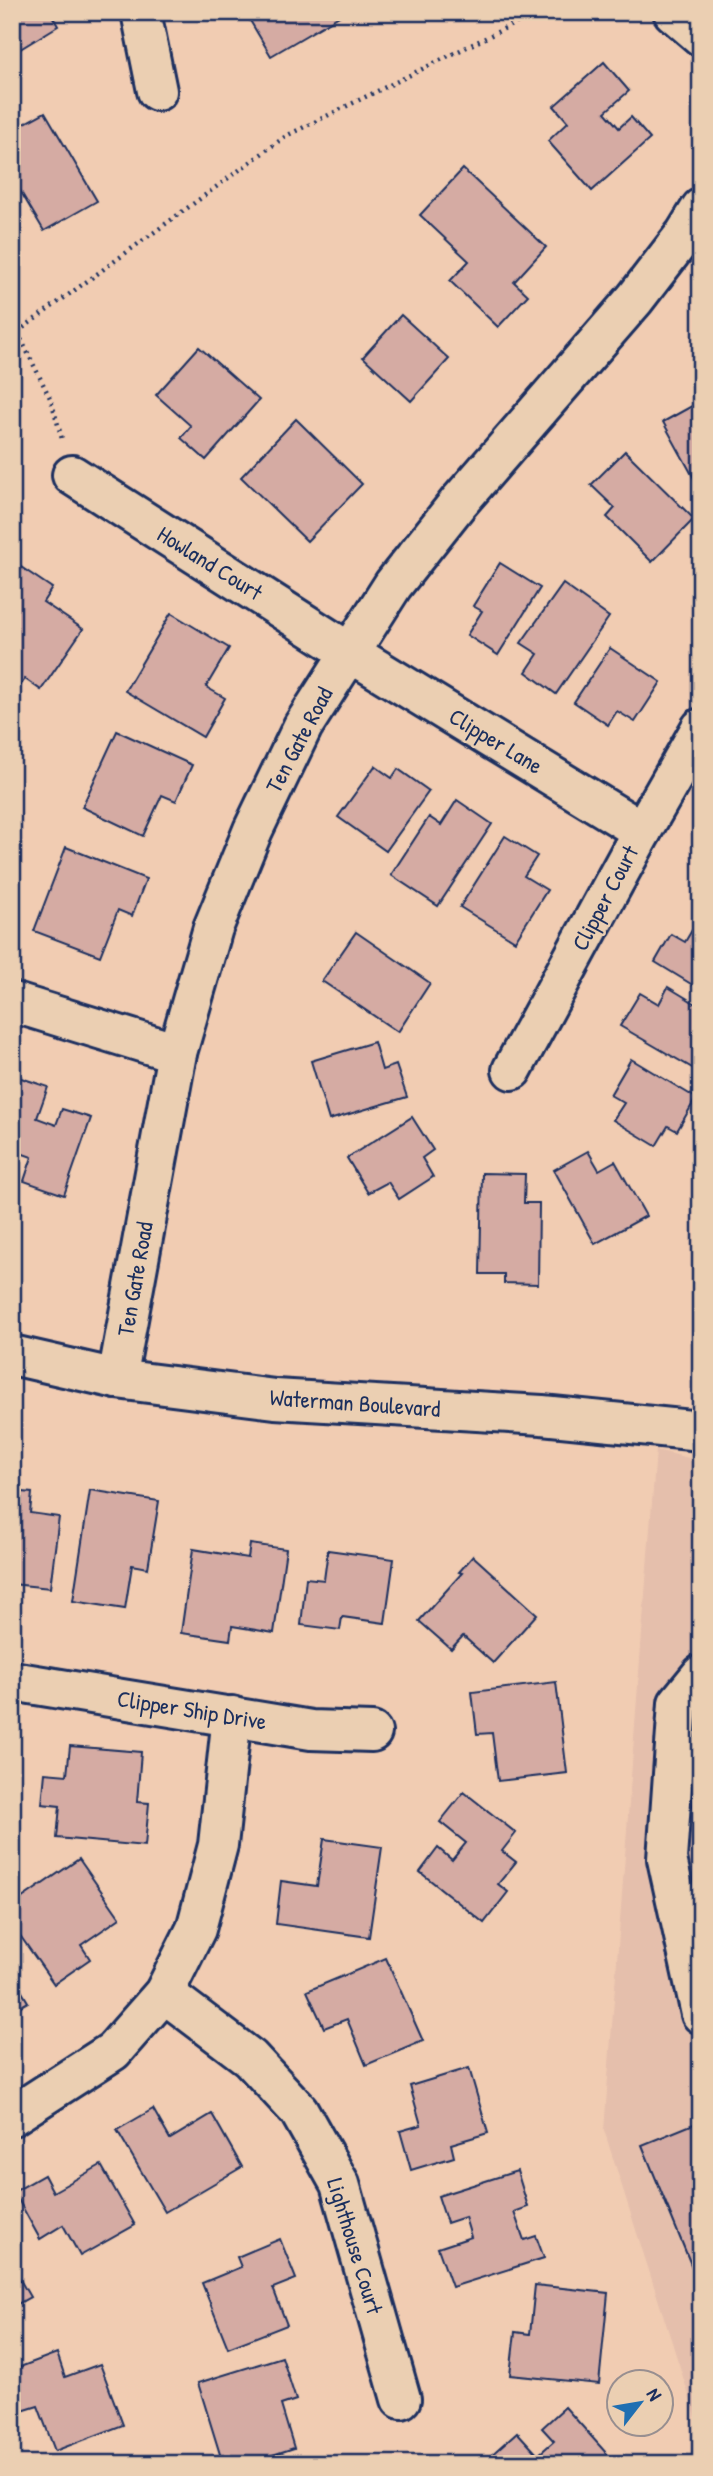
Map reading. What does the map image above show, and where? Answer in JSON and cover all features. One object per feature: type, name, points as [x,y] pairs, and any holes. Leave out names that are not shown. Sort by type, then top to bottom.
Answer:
[{"type":"street","points":[[141,12],[157,92]]},
{"type":"street","points":[[673,12],[701,36]]},
{"type":"street","name":"Ten Gate Road","points":[[117,1379],[177,1053],[213,928],[253,830],[303,726],[393,585],[458,503],[635,299],[685,234],[701,208]]},
{"type":"street","name":"Howland Court","points":[[72,475],[349,652]]},
{"type":"street","name":"Clipper Lane","points":[[349,652],[642,831]]},
{"type":"street","name":"Clipper Court","points":[[512,1070],[701,728]]},
{"type":"street","points":[[12,1002],[177,1053]]},
{"type":"street","name":"Waterman Boulevard","points":[[12,1355],[117,1379],[275,1399],[542,1415],[701,1432]]},
{"type":"street","points":[[701,1675],[678,1703],[667,1859],[701,2014]]},
{"type":"street","name":"Clipper Ship Drive","points":[[12,1681],[311,1730],[372,1732]]},
{"type":"street","points":[[12,2116],[113,2051],[164,1993],[196,1929],[218,1845],[232,1716]]},
{"type":"street","name":"Lighthouse Court","points":[[164,1993],[250,2058],[299,2111],[340,2184],[401,2399]]},
{"type":"path","points":[[12,336],[286,136],[538,12]]},
{"type":"path","points":[[18,333],[51,400],[72,475]]},
{"type":"shaded area","points":[[656,1450],[701,1461],[701,2433],[604,2130]]},
{"type":"building","points":[[12,12],[50,12],[58,26],[12,54]]},
{"type":"building","points":[[245,12],[346,12],[271,56]]},
{"type":"building","points":[[604,62],[629,91],[605,112],[619,128],[631,117],[650,139],[592,191],[548,141],[568,122],[554,106]]},
{"type":"building","points":[[45,112],[97,201],[44,231],[12,177],[12,130]]},
{"type":"building","points":[[463,169],[546,247],[514,282],[528,295],[498,327],[450,281],[469,261],[420,215]]},
{"type":"building","points":[[401,315],[449,359],[411,401],[363,357]]},
{"type":"building","points":[[199,347],[259,400],[206,460],[181,438],[191,426],[156,395]]},
{"type":"building","points":[[701,401],[701,476],[695,480],[663,422]]},
{"type":"building","points":[[296,419],[362,484],[307,541],[241,477]]},
{"type":"building","points":[[625,451],[694,519],[652,562],[607,517],[615,508],[591,485]]},
{"type":"building","points":[[500,563],[540,588],[498,655],[467,635],[482,611],[473,606]]},
{"type":"building","points":[[18,565],[52,588],[43,602],[83,629],[41,690],[25,679],[15,693],[12,691],[12,573]]},
{"type":"building","points":[[563,584],[609,617],[556,694],[526,672],[538,654],[521,643]]},
{"type":"building","points":[[171,613],[229,648],[206,687],[225,698],[203,737],[125,691]]},
{"type":"building","points":[[610,648],[661,682],[635,722],[617,711],[608,725],[574,702]]},
{"type":"building","points":[[117,731],[192,765],[176,801],[162,795],[143,836],[82,807]]},
{"type":"building","points":[[375,766],[392,778],[398,769],[429,791],[386,851],[338,817]]},
{"type":"building","points":[[457,800],[492,824],[438,906],[391,875],[429,817],[441,825]]},
{"type":"building","points":[[505,836],[537,856],[524,876],[547,890],[515,941],[460,907]]},
{"type":"building","points":[[66,847],[146,879],[132,916],[118,910],[100,956],[34,931]]},
{"type":"building","points":[[698,920],[701,922],[701,990],[655,962],[671,934],[685,942]]},
{"type":"building","points":[[356,932],[430,983],[398,1032],[322,981]]},
{"type":"building","points":[[668,987],[701,1007],[701,1073],[620,1026],[640,993],[659,1004]]},
{"type":"building","points":[[374,1042],[382,1070],[396,1065],[407,1097],[329,1120],[311,1061]]},
{"type":"building","points":[[631,1059],[696,1098],[677,1131],[668,1126],[656,1146],[613,1120],[624,1103],[610,1095]]},
{"type":"building","points":[[12,1075],[48,1087],[37,1118],[56,1125],[62,1109],[91,1118],[64,1195],[24,1181],[32,1157],[12,1150]]},
{"type":"building","points":[[412,1117],[433,1150],[422,1158],[433,1177],[399,1199],[388,1182],[368,1193],[347,1158]]},
{"type":"building","points":[[588,1151],[599,1170],[615,1161],[646,1216],[595,1244],[554,1170]]},
{"type":"building","points":[[482,1173],[525,1174],[524,1203],[539,1203],[538,1284],[504,1283],[504,1274],[480,1274]]},
{"type":"building","points":[[90,1490],[159,1501],[148,1568],[132,1565],[125,1609],[73,1601]]},
{"type":"building","points":[[12,1491],[32,1493],[30,1513],[59,1517],[50,1588],[12,1584]]},
{"type":"building","points":[[250,1544],[286,1549],[274,1633],[232,1626],[230,1640],[181,1633],[193,1549],[248,1558]]},
{"type":"building","points":[[328,1550],[394,1559],[385,1623],[342,1617],[340,1630],[301,1625],[306,1578],[324,1580]]},
{"type":"building","points":[[473,1556],[537,1614],[493,1663],[463,1636],[451,1649],[419,1621],[462,1573],[459,1572]]},
{"type":"building","points":[[556,1682],[567,1773],[498,1781],[492,1733],[477,1734],[472,1692]]},
{"type":"building","points":[[701,1744],[701,1823],[689,1796],[694,1747]]},
{"type":"building","points":[[70,1746],[141,1752],[137,1802],[149,1803],[145,1846],[57,1838],[60,1806],[42,1804],[45,1773],[67,1775]]},
{"type":"building","points":[[464,1792],[516,1833],[502,1851],[516,1862],[498,1884],[508,1892],[484,1923],[420,1872],[438,1848],[452,1860],[466,1843],[440,1822]]},
{"type":"building","points":[[324,1839],[382,1847],[369,1937],[276,1924],[281,1881],[317,1886]]},
{"type":"building","points":[[79,1859],[120,1918],[81,1945],[90,1959],[54,1984],[12,1924],[12,1905]]},
{"type":"building","points":[[386,1958],[423,2041],[366,2065],[347,2019],[324,2028],[307,1991]]},
{"type":"building","points":[[12,1975],[28,2002],[12,2011]]},
{"type":"building","points":[[469,2068],[488,2133],[451,2144],[454,2157],[411,2170],[400,2131],[421,2125],[410,2086]]},
{"type":"building","points":[[153,2109],[170,2139],[212,2114],[242,2167],[165,2212],[117,2130]]},
{"type":"building","points":[[701,2121],[701,2289],[642,2145]]},
{"type":"building","points":[[101,2165],[135,2225],[80,2256],[63,2225],[40,2239],[14,2192],[44,2175],[53,2192]]},
{"type":"building","points":[[517,2171],[528,2207],[514,2212],[524,2240],[536,2236],[544,2258],[452,2287],[438,2248],[471,2237],[465,2217],[447,2223],[438,2196]]},
{"type":"building","points":[[280,2239],[296,2279],[273,2288],[287,2325],[228,2348],[202,2283],[241,2267],[237,2257]]},
{"type":"building","points":[[12,2266],[30,2297],[12,2307]]},
{"type":"building","points":[[535,2285],[608,2293],[599,2384],[510,2375],[515,2332],[530,2334]]},
{"type":"building","points":[[57,2353],[65,2377],[100,2364],[123,2425],[55,2451],[38,2406],[22,2411],[12,2384],[12,2370]]},
{"type":"building","points":[[282,2357],[296,2400],[281,2405],[294,2448],[245,2464],[223,2464],[198,2383]]},
{"type":"building","points":[[565,2407],[616,2464],[495,2464],[489,2457],[517,2432],[538,2455],[554,2441],[542,2428]]}]
